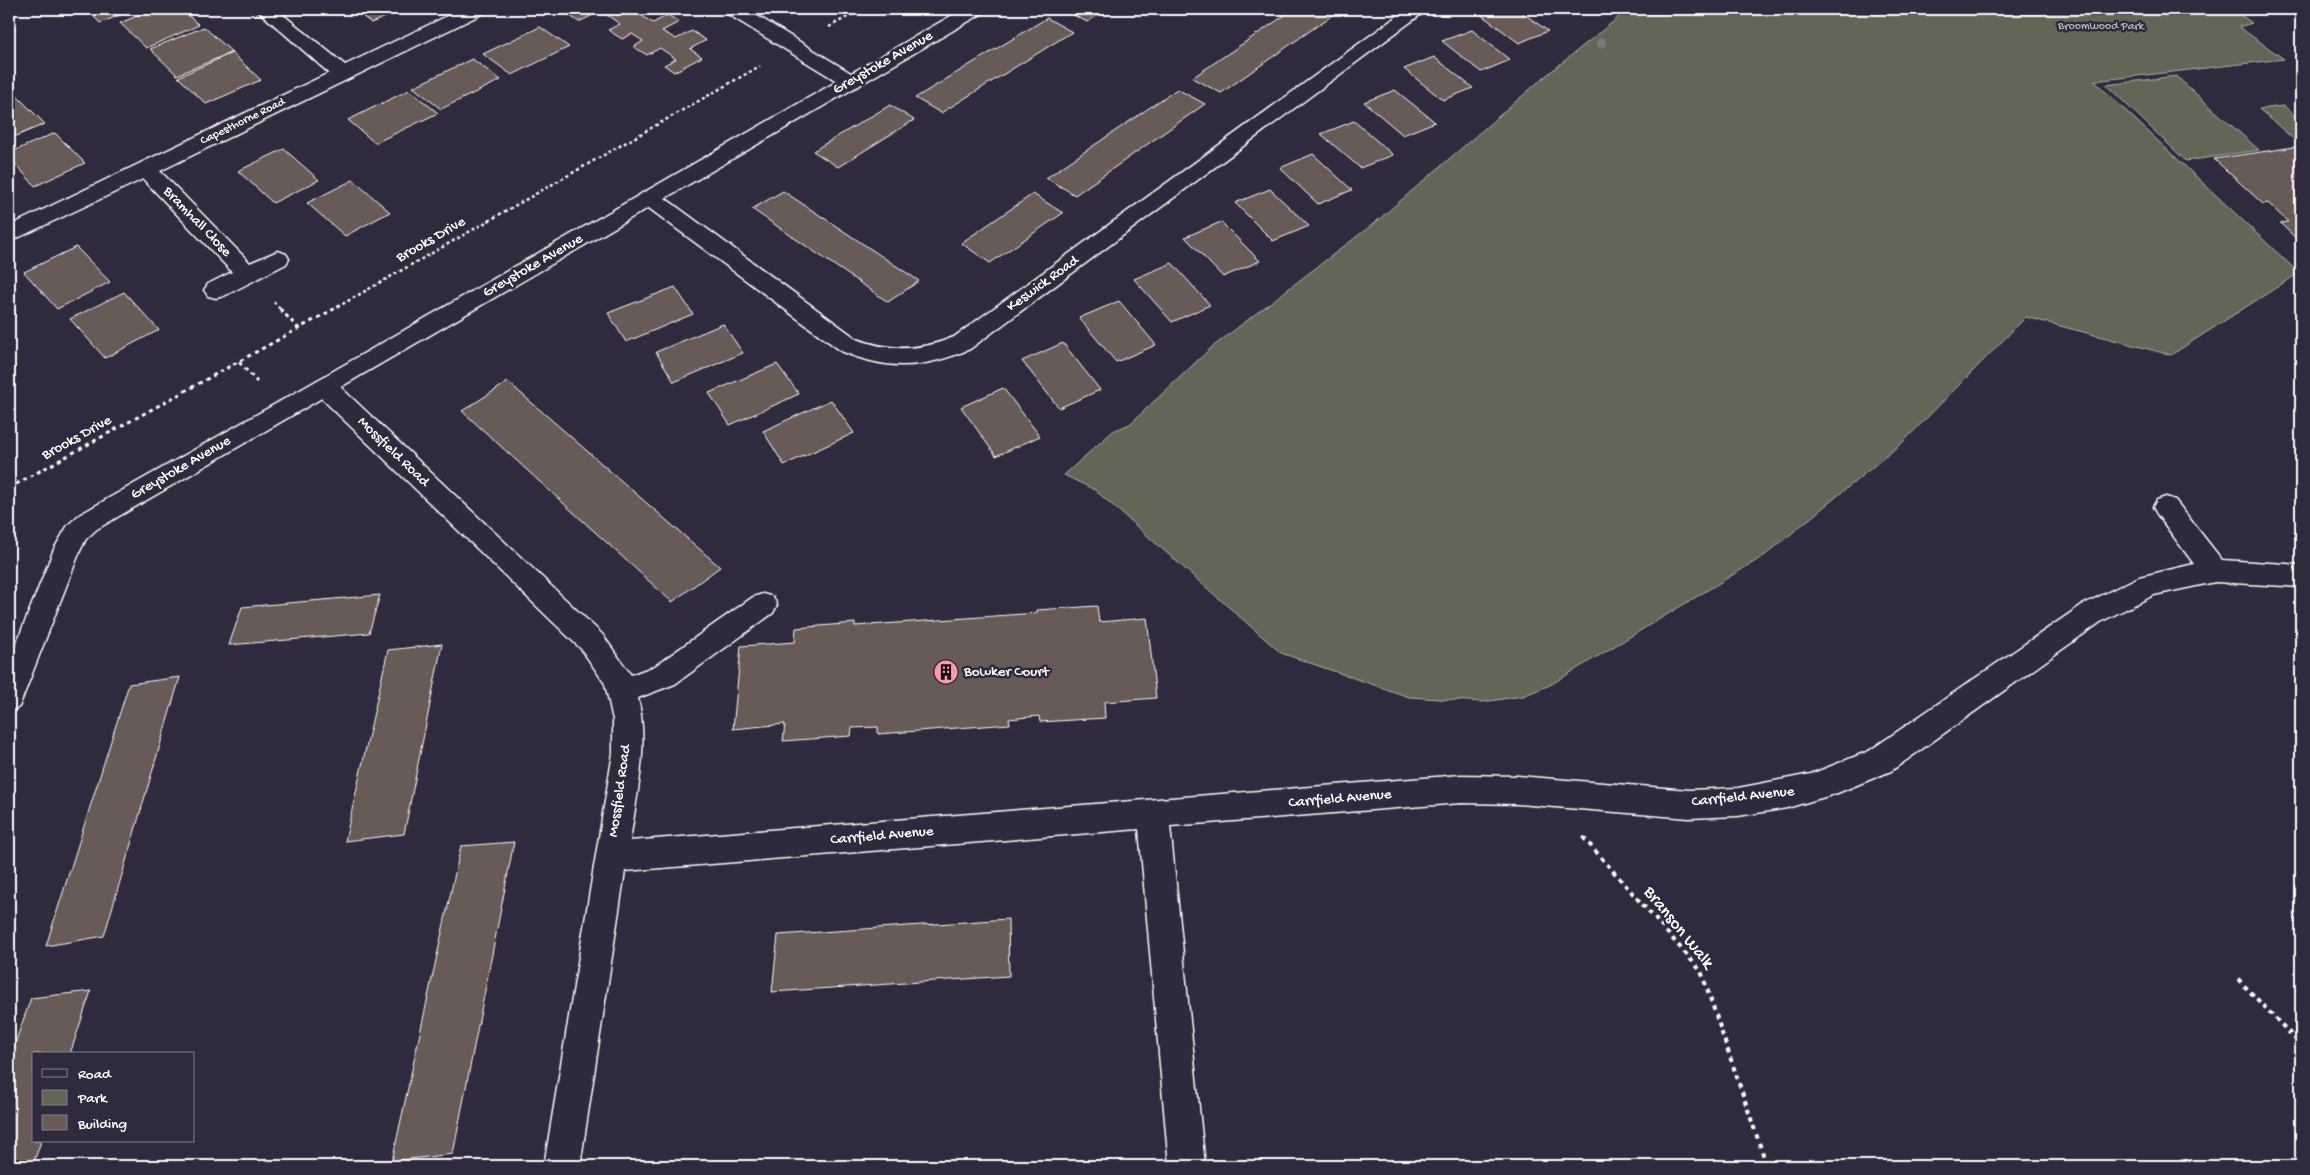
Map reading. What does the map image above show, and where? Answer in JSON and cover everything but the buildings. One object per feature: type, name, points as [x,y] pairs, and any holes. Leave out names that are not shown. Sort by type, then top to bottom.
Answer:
[{"type":"street","points":[[265,9],[343,74]]},
{"type":"street","name":"Capesthorne Road","points":[[9,235],[477,9]]},
{"type":"street","points":[[733,9],[852,82]]},
{"type":"street","name":"Greystoke Avenue","points":[[9,698],[67,549],[77,532],[88,522],[325,387],[976,9]]},
{"type":"street","name":"Keswick Road","points":[[650,198],[849,345],[863,351],[893,358],[918,358],[932,355],[962,343],[1419,9]]},
{"type":"street","name":"Bramhall Close","points":[[146,169],[247,274]]},
{"type":"street","points":[[216,290],[278,258]]},
{"type":"street","name":"Mossfield Road","points":[[325,387],[592,642],[619,680],[628,720],[628,753],[562,1166]]},
{"type":"street","points":[[2166,507],[2215,571]]},
{"type":"street","name":"Carrfield Avenue","points":[[610,857],[1461,789],[1504,788],[1542,790],[1690,804],[1763,798],[1823,785],[1854,774],[1905,745],[2092,613],[2121,597],[2149,585],[2215,571],[2301,576]]},
{"type":"street","points":[[622,692],[666,675],[763,605]]},
{"type":"street","points":[[1153,814],[1188,1166]]},
{"type":"path","name":"Brooks Drive","points":[[9,488],[299,328],[862,9]]},
{"type":"path","name":"Branson Walk","points":[[1542,790],[1701,972],[1767,1166]]},
{"type":"path","points":[[2238,978],[2301,1045]]},
{"type":"green space","name":"Broomwood Park","points":[[1629,9],[2232,9],[2252,23],[2239,27],[2284,59],[2094,81],[2299,273],[2171,355],[2026,317],[1902,443],[1764,556],[1550,685],[1523,696],[1483,702],[1409,697],[1281,653],[1095,490],[1064,475],[1113,431],[1130,424],[1211,348],[1377,221],[1543,78]]},
{"type":"green space","points":[[2176,76],[2259,150],[2186,161],[2106,85]]},
{"type":"green space","points":[[2284,106],[2301,121],[2301,143],[2298,143],[2259,109]]},
{"type":"place","name":"Bowker Court","points":[[946,672]]}]
